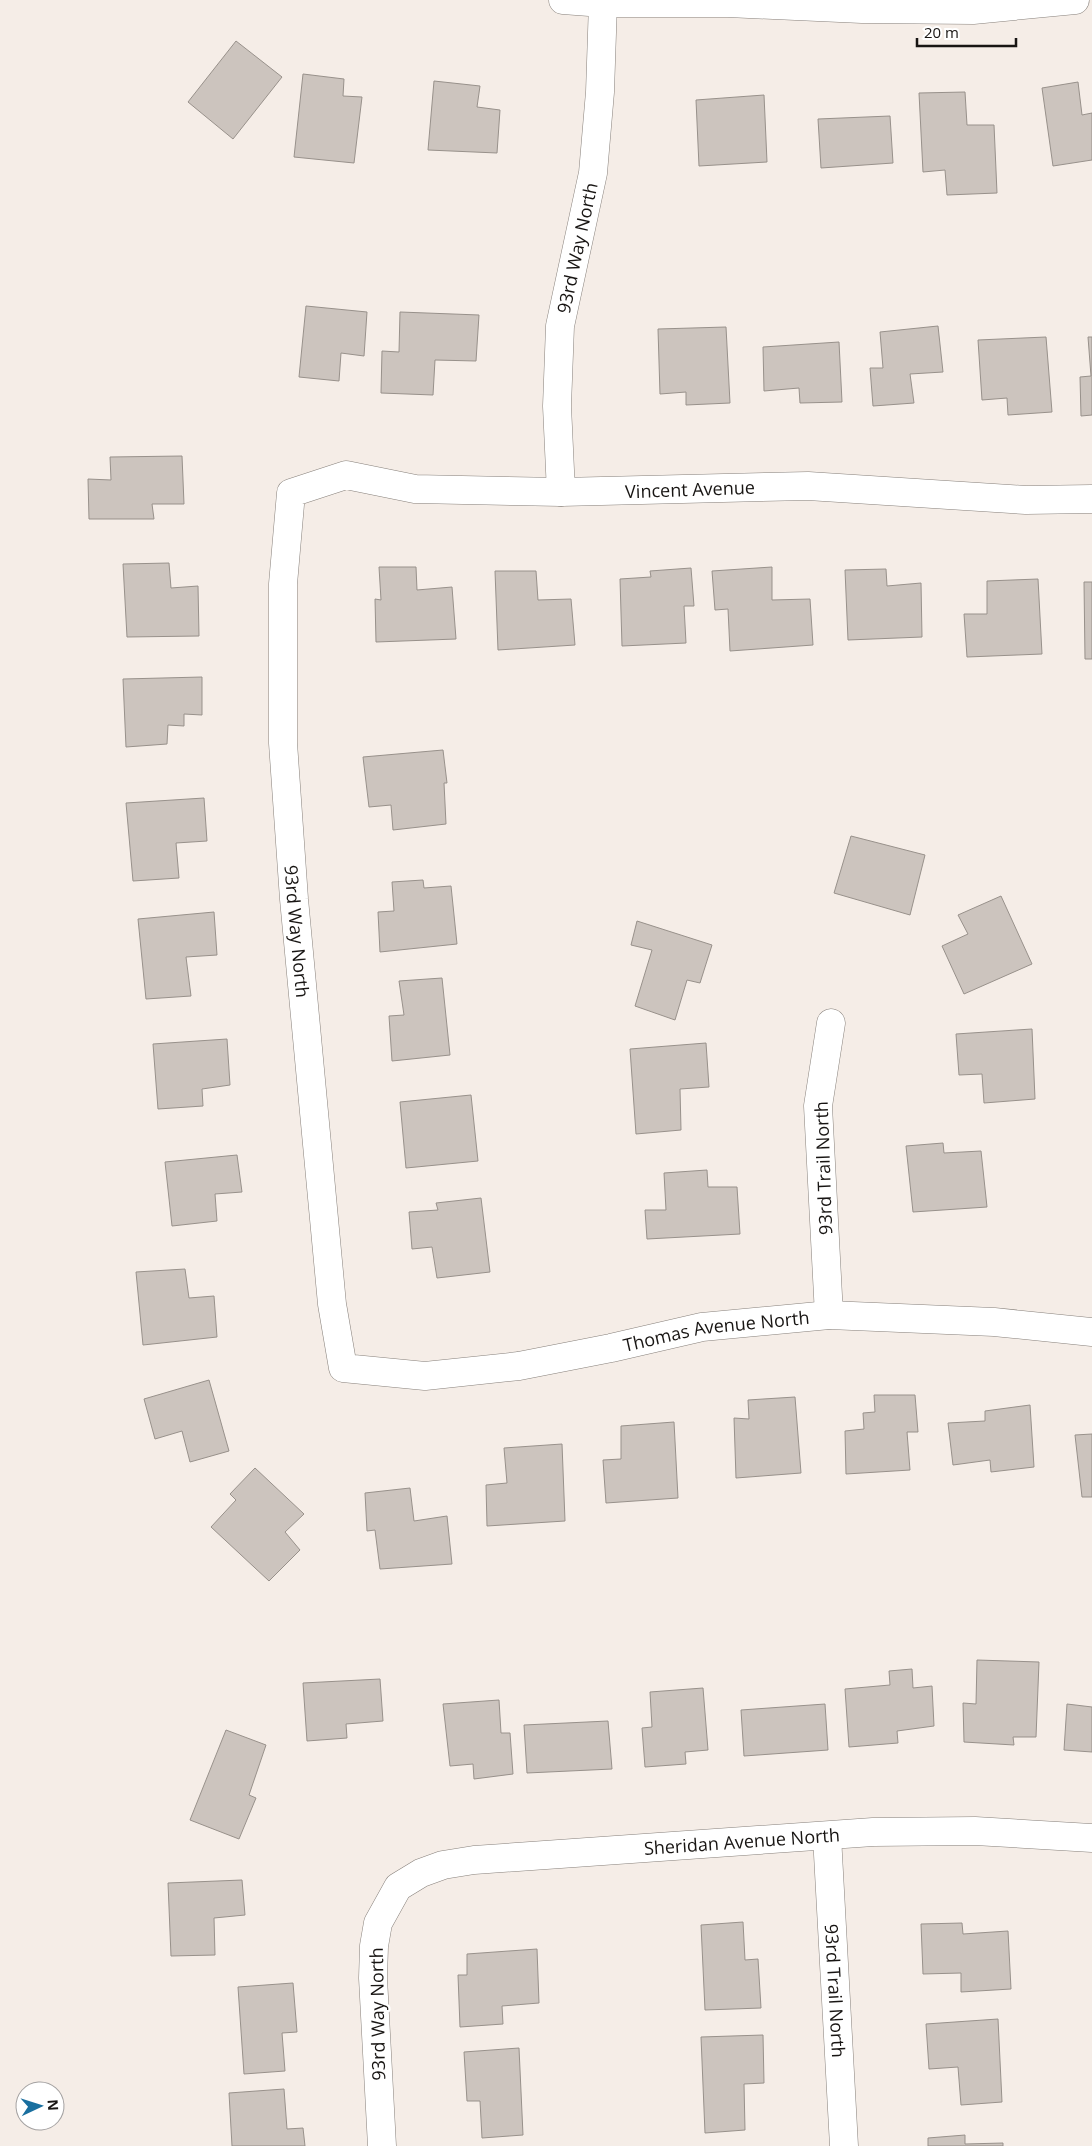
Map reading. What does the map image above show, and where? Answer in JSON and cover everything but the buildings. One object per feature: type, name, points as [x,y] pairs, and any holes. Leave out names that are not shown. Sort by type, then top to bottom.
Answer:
[{"type":"street","points":[[563,0],[602,3],[767,4],[973,10],[1076,0]]},
{"type":"street","name":"93rd Way North","points":[[561,492],[557,406],[560,326],[593,173],[600,92],[602,3]]},
{"type":"street","name":"Vincent Avenue","points":[[291,493],[346,475],[415,489],[561,492],[808,486],[1026,500],[1092,499]]},
{"type":"street","name":"93rd Way North","points":[[291,493],[284,584],[283,743],[294,899],[332,1304],[343,1368]]},
{"type":"street","name":"93rd Trail North","points":[[830,1314],[818,1106],[832,1023]]},
{"type":"street","name":"Thomas Avenue North","points":[[343,1368],[425,1376],[519,1366],[611,1348],[702,1327],[830,1314],[994,1322],[1092,1332]]},
{"type":"street","name":"Sheridan Avenue North","points":[[398,1887],[421,1872],[443,1865],[474,1860],[873,1832],[975,1831],[1092,1838]]},
{"type":"street","name":"93rd Trail North","points":[[827,1836],[844,2146]]},
{"type":"street","name":"93rd Way North","points":[[382,2146],[373,1978],[374,1946],[378,1923],[398,1887]]}]
